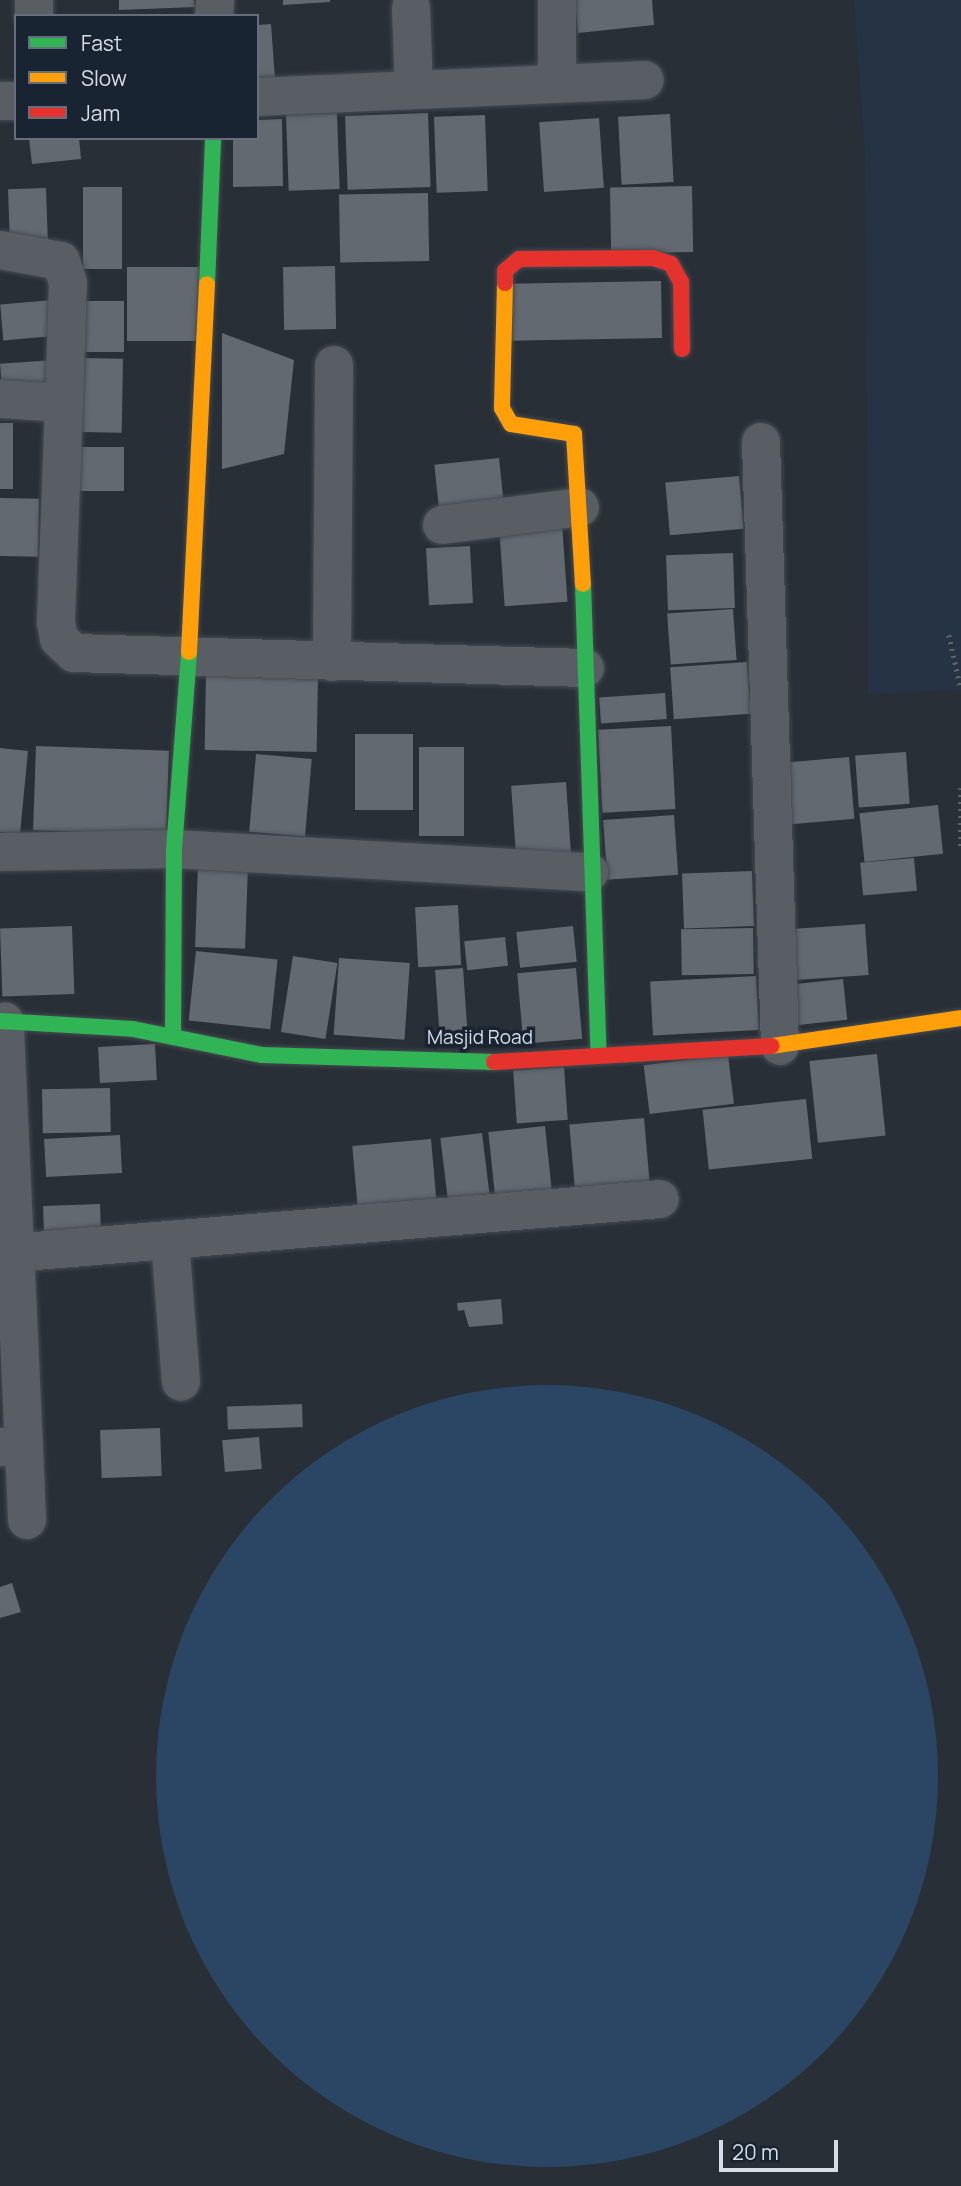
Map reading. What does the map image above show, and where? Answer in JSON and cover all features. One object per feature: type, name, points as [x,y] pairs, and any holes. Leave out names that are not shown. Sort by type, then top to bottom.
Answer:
[{"type":"street","points":[[557,0],[557,84]]},
{"type":"street","points":[[411,8],[414,90]]},
{"type":"street","points":[[259,97],[645,80]]},
{"type":"street","points":[[173,1037],[174,849],[190,658],[212,140]]},
{"type":"street","points":[[0,250],[61,261],[68,283],[60,639],[75,653],[585,668]]},
{"type":"street","points":[[599,1055],[589,872],[580,508],[574,434],[510,424],[502,408],[505,271],[519,259],[653,258],[671,264],[681,282],[682,349]]},
{"type":"street","points":[[332,662],[334,365]]},
{"type":"street","points":[[0,399],[64,403]]},
{"type":"street","points":[[761,442],[780,1046]]},
{"type":"street","points":[[442,525],[580,508]]},
{"type":"street","points":[[0,852],[174,849],[589,872]]},
{"type":"street","name":"Masjid Road","points":[[2,1021],[173,1037],[262,1055],[494,1062],[780,1046],[961,1018]]},
{"type":"street","points":[[2,1021],[12,1447],[27,1520]]},
{"type":"street","points":[[9,1254],[660,1199]]},
{"type":"street","points":[[170,1240],[181,1382]]},
{"type":"path","points":[[949,635],[961,689]]},
{"type":"path","points":[[961,788],[961,849]]},
{"type":"shaded area","points":[[854,0],[961,0],[961,690],[868,694],[865,156]]},
{"type":"shaded area","points":[[547,1385],[623,1393],[696,1415],[764,1451],[795,1474],[823,1500],[849,1528],[872,1559],[908,1627],[930,1700],[938,1776],[930,1852],[908,1925],[872,1993],[849,2024],[823,2052],[795,2078],[764,2101],[696,2137],[623,2159],[547,2167],[471,2159],[398,2137],[330,2101],[299,2078],[271,2052],[245,2024],[222,1993],[186,1925],[164,1852],[156,1776],[164,1700],[186,1627],[222,1559],[245,1528],[271,1500],[299,1474],[330,1451],[398,1415],[471,1393]]},
{"type":"building","points":[[119,0],[194,0],[195,7],[119,10]]},
{"type":"building","points":[[283,0],[330,0],[330,2],[283,5]]},
{"type":"building","points":[[575,0],[652,0],[654,25],[578,33]]},
{"type":"building","points":[[271,24],[275,79],[259,81],[259,25]]},
{"type":"building","points":[[337,113],[340,189],[289,191],[286,115]]},
{"type":"building","points":[[428,113],[431,187],[348,190],[345,116]]},
{"type":"building","points":[[670,114],[674,182],[622,185],[618,117]]},
{"type":"building","points":[[485,115],[488,191],[437,193],[434,117]]},
{"type":"building","points":[[599,118],[604,188],[544,192],[539,122]]},
{"type":"building","points":[[282,119],[283,186],[233,187],[233,140],[259,140],[259,120]]},
{"type":"building","points":[[29,140],[79,140],[81,159],[32,164]]},
{"type":"building","points":[[692,186],[693,252],[611,253],[610,187]]},
{"type":"building","points":[[83,187],[122,187],[122,269],[83,269]]},
{"type":"building","points":[[46,188],[48,243],[10,244],[8,189]]},
{"type":"building","points":[[428,193],[429,261],[340,263],[339,195]]},
{"type":"building","points":[[335,266],[336,329],[284,330],[283,267]]},
{"type":"building","points":[[127,267],[199,267],[199,341],[127,341]]},
{"type":"building","points":[[661,281],[662,338],[510,341],[509,284]]},
{"type":"building","points":[[53,300],[56,336],[3,340],[0,305]]},
{"type":"building","points":[[84,301],[124,301],[124,352],[84,352]]},
{"type":"building","points":[[222,333],[294,360],[284,454],[222,469]]},
{"type":"building","points":[[79,358],[123,359],[122,433],[78,432]]},
{"type":"building","points":[[54,360],[56,392],[2,396],[0,364]]},
{"type":"building","points":[[0,423],[13,423],[13,489],[0,489]]},
{"type":"building","points":[[77,447],[124,447],[124,491],[77,491]]},
{"type":"building","points":[[499,458],[504,502],[439,509],[434,465]]},
{"type":"building","points":[[739,476],[744,529],[670,535],[665,482]]},
{"type":"building","points":[[0,498],[39,499],[38,557],[0,556]]},
{"type":"building","points":[[562,523],[568,602],[505,606],[499,527]]},
{"type":"building","points":[[470,546],[473,603],[429,605],[426,548]]},
{"type":"building","points":[[733,553],[735,608],[668,610],[666,555]]},
{"type":"building","points":[[733,609],[737,660],[671,664],[667,614]]},
{"type":"building","points":[[747,662],[751,714],[674,719],[670,667]]},
{"type":"building","points":[[206,673],[318,675],[317,752],[205,750]]},
{"type":"building","points":[[665,693],[667,719],[601,724],[599,698]]},
{"type":"building","points":[[671,726],[675,809],[602,813],[598,730]]},
{"type":"building","points":[[355,734],[413,734],[413,810],[355,810]]},
{"type":"building","points":[[36,746],[169,751],[166,835],[33,830]]},
{"type":"building","points":[[419,747],[464,747],[464,836],[419,836]]},
{"type":"building","points":[[0,748],[28,751],[20,834],[0,832]]},
{"type":"building","points":[[906,752],[910,804],[859,807],[855,756]]},
{"type":"building","points":[[256,754],[312,759],[305,837],[249,832]]},
{"type":"building","points":[[849,757],[854,819],[786,825],[780,763]]},
{"type":"building","points":[[566,782],[571,859],[517,863],[511,786]]},
{"type":"building","points":[[938,805],[943,854],[865,862],[859,813]]},
{"type":"building","points":[[674,815],[678,875],[607,880],[603,820]]},
{"type":"building","points":[[914,858],[917,891],[863,896],[860,863]]},
{"type":"building","points":[[198,864],[248,866],[245,949],[195,947]]},
{"type":"building","points":[[752,871],[754,926],[684,928],[682,873]]},
{"type":"building","points":[[458,905],[461,965],[418,967],[415,907]]},
{"type":"building","points":[[865,924],[869,975],[792,980],[788,929]]},
{"type":"building","points":[[72,926],[74,994],[2,996],[0,929]]},
{"type":"building","points":[[573,926],[577,962],[520,968],[516,932]]},
{"type":"building","points":[[753,928],[754,974],[682,975],[681,929]]},
{"type":"building","points":[[505,937],[508,966],[467,970],[464,941]]},
{"type":"building","points":[[196,951],[278,960],[270,1029],[189,1021]]},
{"type":"building","points":[[293,956],[337,963],[325,1039],[281,1032]]},
{"type":"building","points":[[339,958],[410,963],[404,1040],[334,1035]]},
{"type":"building","points":[[463,968],[468,1045],[440,1047],[435,970]]},
{"type":"building","points":[[576,968],[582,1039],[523,1044],[517,973]]},
{"type":"building","points":[[756,976],[759,1030],[653,1035],[650,982]]},
{"type":"building","points":[[843,979],[847,1020],[796,1025],[791,984]]},
{"type":"building","points":[[155,1044],[157,1080],[100,1083],[98,1047]]},
{"type":"building","points":[[877,1054],[886,1136],[818,1143],[809,1061]]},
{"type":"building","points":[[728,1055],[734,1104],[650,1114],[644,1065]]},
{"type":"building","points":[[564,1067],[568,1120],[517,1123],[513,1071]]},
{"type":"building","points":[[110,1088],[111,1132],[43,1133],[42,1089]]},
{"type":"building","points":[[806,1099],[812,1159],[709,1170],[703,1110]]},
{"type":"building","points":[[644,1118],[650,1189],[575,1195],[569,1125]]},
{"type":"building","points":[[545,1126],[553,1202],[496,1208],[488,1132]]},
{"type":"building","points":[[482,1133],[491,1202],[449,1208],[440,1138]]},
{"type":"building","points":[[120,1135],[122,1173],[46,1177],[44,1139]]},
{"type":"building","points":[[431,1139],[438,1214],[359,1221],[352,1146]]},
{"type":"building","points":[[100,1204],[101,1241],[44,1243],[43,1206]]},
{"type":"building","points":[[501,1299],[503,1324],[469,1327],[464,1310],[458,1311],[457,1303]]},
{"type":"building","points":[[302,1404],[303,1427],[228,1430],[227,1407]]},
{"type":"building","points":[[160,1428],[162,1476],[102,1478],[100,1430]]},
{"type":"building","points":[[259,1437],[262,1469],[225,1472],[222,1440]]},
{"type":"building","points":[[12,1583],[21,1612],[0,1618],[0,1587]]},
{"type":"traffic: fast","points":[[207,284],[213,140]]},
{"type":"traffic: fast","points":[[583,584],[599,1055]]},
{"type":"traffic: fast","points":[[173,1037],[174,849],[189,652]]},
{"type":"traffic: fast","points":[[0,1021],[133,1029],[262,1055],[494,1062]]},
{"type":"traffic: slow","points":[[505,283],[502,408],[511,424],[574,434],[583,584]]},
{"type":"traffic: slow","points":[[189,652],[207,284]]},
{"type":"traffic: slow","points":[[772,1046],[961,1018]]},
{"type":"traffic: jam","points":[[505,283],[505,271],[519,259],[653,258],[671,264],[681,282],[682,349]]},
{"type":"traffic: jam","points":[[494,1062],[772,1046]]}]
